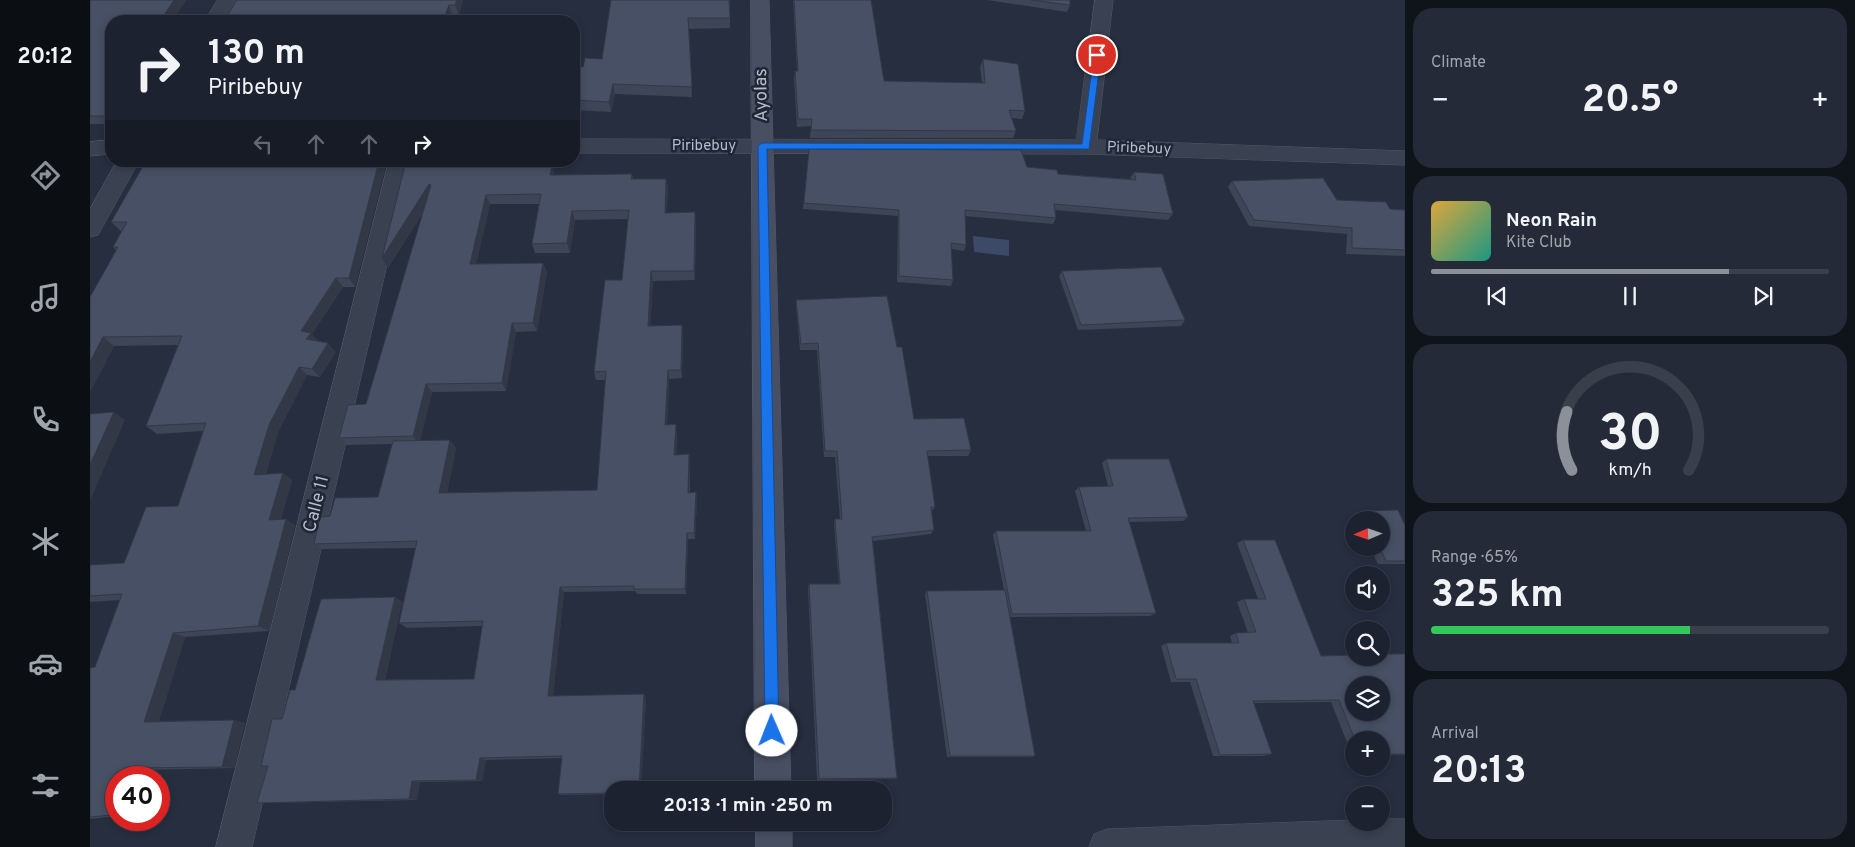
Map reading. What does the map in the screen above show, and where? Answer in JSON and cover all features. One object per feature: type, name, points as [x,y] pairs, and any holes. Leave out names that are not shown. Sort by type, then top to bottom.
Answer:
[{"type":"street","points":[[218,15],[228,0]]},
{"type":"street","name":"Ayolas","points":[[760,0],[773,781]]},
{"type":"street","points":[[1086,147],[1104,0]]},
{"type":"street","name":"Piribebuy","points":[[580,146],[1086,147],[1405,158]]},
{"type":"street","points":[[90,149],[105,148]]},
{"type":"street","points":[[90,229],[125,167]]},
{"type":"street","name":"Calle 11","points":[[234,847],[399,167]]},
{"type":"street","points":[[774,831],[774,847]]},
{"type":"street","points":[[1107,847],[1405,837]]},
{"type":"water","points":[[973,236],[1009,240],[1009,256],[974,252]]},
{"type":"building","points":[[90,0],[174,0],[164,15],[105,15],[105,116],[90,116]]},
{"type":"building","points":[[237,0],[457,0],[455,5],[449,5],[445,15],[228,15]]},
{"type":"building","points":[[611,0],[729,0],[730,18],[688,18],[692,87],[613,84],[609,102],[580,100],[580,67],[583,67],[585,58],[602,59]]},
{"type":"building","points":[[794,0],[871,0],[884,81],[985,83],[983,59],[1018,64],[1025,111],[1009,110],[1016,131],[811,130],[812,119],[798,119],[795,71],[798,71]]},
{"type":"building","points":[[1031,0],[1070,0],[1070,5]]},
{"type":"building","points":[[809,149],[1021,150],[1027,167],[1057,170],[1058,174],[1136,180],[1134,172],[1163,174],[1173,214],[1054,204],[1056,218],[965,210],[966,245],[951,243],[953,280],[899,276],[899,210],[804,203]]},
{"type":"building","points":[[143,167],[377,167],[349,278],[336,278],[301,331],[311,333],[306,339],[328,343],[312,369],[299,367],[269,425],[254,475],[283,473],[269,520],[286,519],[258,626],[173,633],[144,722],[234,720],[222,767],[105,766],[105,816],[90,817],[90,668],[95,667],[122,594],[90,596],[90,565],[124,563],[146,507],[178,506],[206,423],[146,426],[182,336],[103,337],[90,362],[90,297],[118,247],[113,247],[127,222],[111,222]]},
{"type":"building","points":[[405,167],[552,167],[550,175],[632,174],[631,179],[666,179],[665,213],[695,212],[694,271],[651,271],[648,326],[682,325],[681,370],[668,370],[665,425],[676,424],[674,455],[689,454],[688,493],[696,492],[694,533],[687,533],[685,589],[634,589],[634,586],[560,587],[548,696],[644,694],[639,781],[604,781],[604,793],[558,794],[562,756],[480,758],[476,780],[412,781],[409,799],[257,803],[268,766],[261,766],[272,719],[282,719],[290,690],[295,690],[321,599],[395,597],[376,680],[474,679],[483,621],[399,623],[417,541],[314,544],[320,517],[330,516],[335,498],[378,497],[393,441],[450,440],[439,493],[597,490],[606,371],[594,372],[605,280],[622,280],[629,210],[572,211],[567,243],[532,244],[541,194],[486,195],[470,264],[543,263],[533,323],[512,323],[502,383],[426,384],[413,436],[339,438],[348,405],[366,404],[431,185],[429,184],[382,258]]},
{"type":"building","points":[[1323,178],[1337,200],[1386,202],[1390,209],[1405,210],[1405,250],[1352,248],[1352,228],[1254,220],[1232,181]]},
{"type":"building","points":[[1161,267],[1185,320],[1081,325],[1062,271]]},
{"type":"building","points":[[887,296],[897,347],[902,347],[914,419],[964,418],[971,450],[927,451],[935,507],[931,507],[934,530],[872,537],[897,778],[819,779],[809,584],[840,584],[835,519],[842,519],[837,451],[825,451],[818,343],[801,344],[796,300]]},
{"type":"building","points":[[114,412],[90,465],[90,414]]},
{"type":"building","points":[[1106,459],[1169,459],[1188,517],[1128,518],[1156,613],[1012,614],[996,531],[1091,531],[1079,487],[1113,486]]},
{"type":"building","points":[[1398,510],[1405,525],[1405,561],[1386,561],[1384,556],[1390,556],[1390,511],[1363,511]]},
{"type":"building","points":[[1243,540],[1275,540],[1321,656],[1345,655],[1345,666],[1390,666],[1390,654],[1405,654],[1405,754],[1390,754],[1390,731],[1351,731],[1347,721],[1390,721],[1390,676],[1345,676],[1345,715],[1339,700],[1253,701],[1272,754],[1220,755],[1196,679],[1176,679],[1166,643],[1239,643],[1236,633],[1256,632],[1244,599],[1266,599]]},
{"type":"building","points":[[1005,590],[1035,756],[950,756],[927,591]]},
{"type":"route","points":[[772,731],[762,146],[1086,147],[1097,55]]}]
